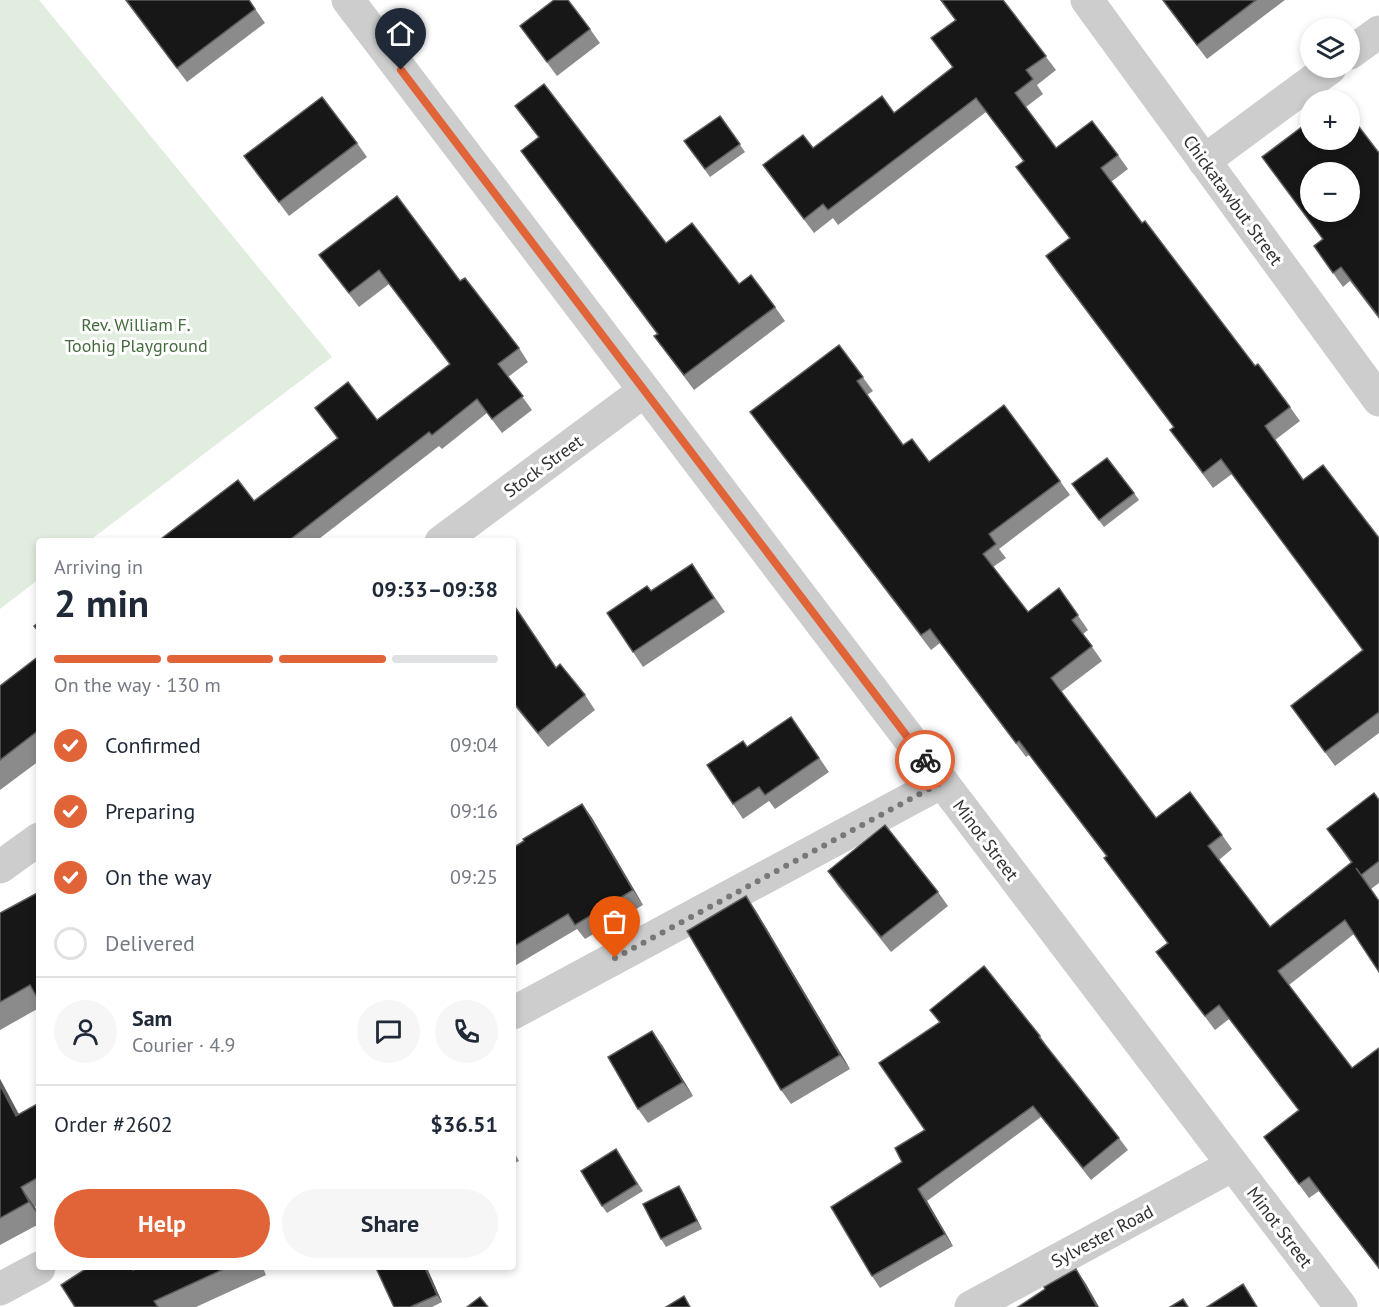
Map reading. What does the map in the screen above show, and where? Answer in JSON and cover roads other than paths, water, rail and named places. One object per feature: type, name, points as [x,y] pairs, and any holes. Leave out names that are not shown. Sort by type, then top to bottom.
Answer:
[{"type":"street","name":"Minot Street","points":[[348,0],[1341,1307]]},
{"type":"street","name":"Chickatawbut Street","points":[[1087,0],[1379,400]]},
{"type":"street","points":[[1360,46],[1379,32]]},
{"type":"street","points":[[1204,160],[1316,78]]},
{"type":"street","name":"Stock Street","points":[[446,538],[644,391]]},
{"type":"street","points":[[516,1011],[942,782]]},
{"type":"street","points":[[0,867],[36,841]]},
{"type":"street","name":"Sylvester Road","points":[[971,1307],[1233,1165]]},
{"type":"street","points":[[0,1289],[36,1270]]},
{"type":"park label","name":"Rev. William F. Toohig Playground","points":[[136,334]]}]
